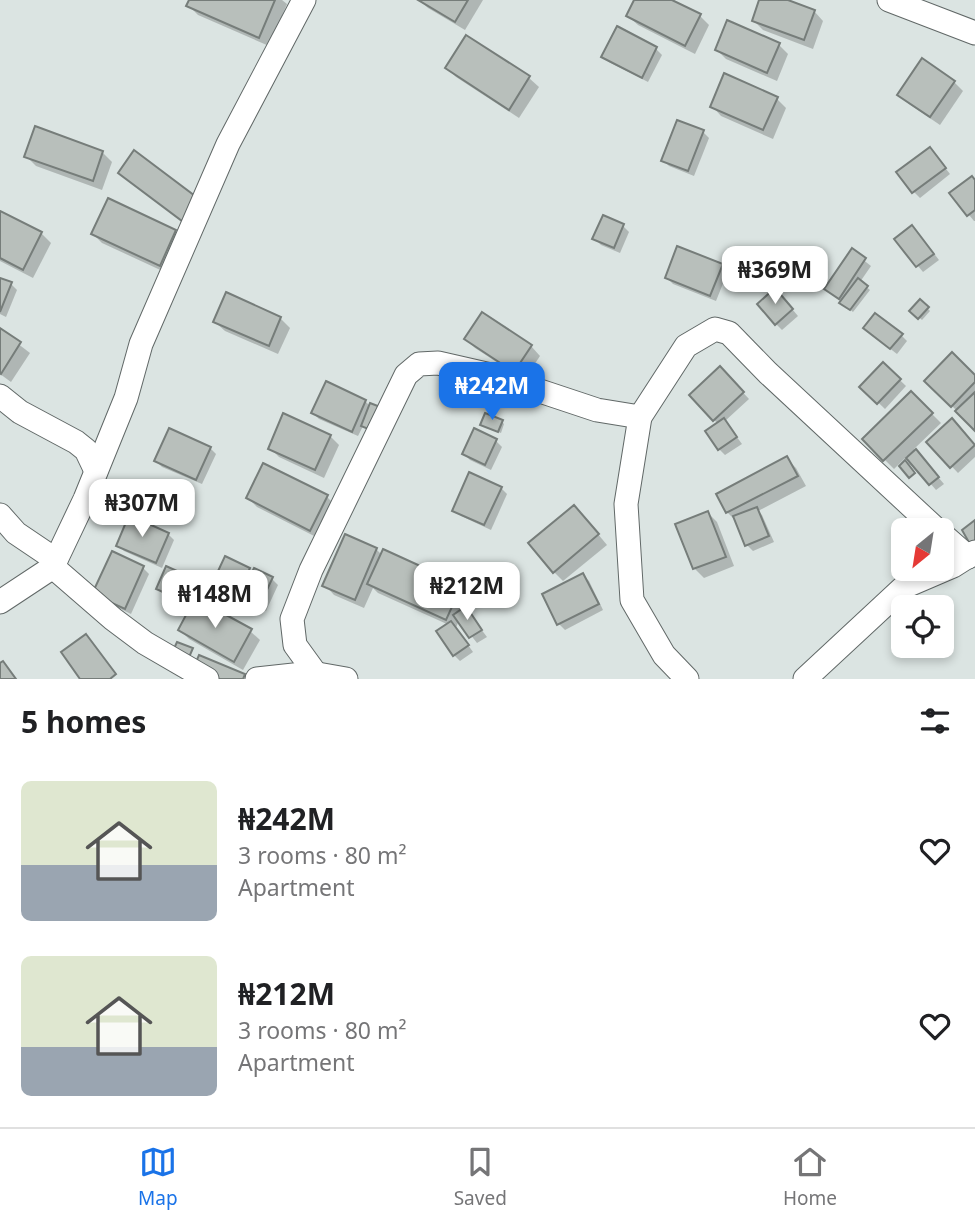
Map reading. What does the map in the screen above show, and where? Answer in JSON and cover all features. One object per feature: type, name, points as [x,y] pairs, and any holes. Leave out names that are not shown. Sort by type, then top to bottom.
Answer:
[{"type":"street","points":[[0,602],[54,564],[125,398],[141,344],[228,144],[304,0]]},
{"type":"street","points":[[890,0],[975,33]]},
{"type":"street","points":[[687,679],[664,655],[632,600],[626,504],[640,417],[686,346],[715,329],[729,332],[768,373],[924,518]]},
{"type":"street","points":[[316,674],[295,645],[292,619],[311,570],[391,403],[406,375],[419,364],[438,363],[495,376],[597,410],[640,417]]},
{"type":"street","points":[[0,396],[20,412],[76,442],[86,450],[96,471]]},
{"type":"street","points":[[0,515],[16,533],[54,564],[113,620],[145,643],[207,679]]},
{"type":"street","points":[[805,679],[904,587],[971,555],[954,543]]},
{"type":"street","points":[[257,679],[316,674],[346,679]]},
{"type":"building","points":[[189,0],[275,0],[259,38],[186,6]]},
{"type":"building","points":[[418,0],[468,0],[455,22]]},
{"type":"building","points":[[634,0],[672,0],[701,14],[685,46],[626,16]]},
{"type":"building","points":[[759,0],[788,0],[815,10],[804,40],[752,21]]},
{"type":"building","points":[[727,20],[780,43],[767,73],[715,50]]},
{"type":"building","points":[[617,26],[657,47],[642,78],[601,57]]},
{"type":"building","points":[[466,35],[530,76],[509,110],[445,68]]},
{"type":"building","points":[[922,58],[955,81],[930,117],[897,95]]},
{"type":"building","points":[[724,73],[778,97],[763,130],[710,107]]},
{"type":"building","points":[[677,120],[704,130],[688,171],[661,161]]},
{"type":"building","points":[[35,126],[103,151],[93,181],[24,157]]},
{"type":"building","points":[[930,147],[946,168],[912,193],[896,172]]},
{"type":"building","points":[[134,150],[199,199],[182,221],[118,173]]},
{"type":"building","points":[[972,176],[975,180],[975,210],[967,216],[949,193]]},
{"type":"building","points":[[108,198],[176,230],[160,266],[91,234]]},
{"type":"building","points":[[0,211],[42,232],[23,270],[0,258]]},
{"type":"building","points":[[603,215],[624,224],[614,248],[592,239]]},
{"type":"building","points":[[912,225],[934,254],[916,267],[894,239]]},
{"type":"building","points":[[677,246],[723,264],[710,296],[665,278]]},
{"type":"building","points":[[852,248],[866,258],[839,299],[824,289]]},
{"type":"building","points":[[0,278],[12,282],[0,312]]},
{"type":"building","points":[[858,278],[868,286],[850,310],[839,303]]},
{"type":"building","points":[[775,288],[793,309],[775,325],[757,304]]},
{"type":"building","points":[[226,292],[281,317],[269,346],[213,322]]},
{"type":"building","points":[[920,299],[929,307],[918,319],[909,311]]},
{"type":"building","points":[[482,312],[532,345],[514,372],[464,339]]},
{"type":"building","points":[[875,313],[903,334],[890,349],[863,328]]},
{"type":"building","points":[[0,328],[21,342],[1,374],[0,373]]},
{"type":"building","points":[[952,352],[975,375],[975,382],[951,407],[924,381]]},
{"type":"building","points":[[883,362],[901,379],[877,404],[859,387]]},
{"type":"building","points":[[720,366],[744,392],[713,421],[689,395]]},
{"type":"building","points":[[326,381],[366,400],[352,432],[311,413]]},
{"type":"building","points":[[911,391],[933,413],[883,461],[862,439]]},
{"type":"building","points":[[975,392],[975,431],[955,411]]},
{"type":"building","points":[[370,403],[383,408],[373,431],[361,426]]},
{"type":"building","points":[[283,413],[331,435],[315,470],[268,449]]},
{"type":"building","points":[[485,413],[503,420],[498,432],[480,425]]},
{"type":"building","points":[[724,418],[737,437],[718,450],[705,431]]},
{"type":"building","points":[[952,418],[975,445],[950,468],[926,442]]},
{"type":"building","points":[[169,428],[211,447],[196,480],[154,461]]},
{"type":"building","points":[[474,428],[497,439],[485,465],[462,454]]},
{"type":"building","points":[[916,449],[939,477],[929,485],[906,458]]},
{"type":"building","points":[[787,456],[798,476],[726,513],[716,494]]},
{"type":"building","points":[[905,460],[915,473],[909,478],[899,466]]},
{"type":"building","points":[[263,463],[328,495],[310,531],[246,498]]},
{"type":"building","points":[[469,472],[502,487],[484,525],[452,511]]},
{"type":"building","points":[[574,505],[599,534],[553,573],[528,543]]},
{"type":"building","points":[[757,507],[769,536],[745,546],[733,516]]},
{"type":"building","points":[[708,511],[726,557],[693,569],[675,524]]},
{"type":"building","points":[[129,515],[169,533],[156,563],[116,546]]},
{"type":"building","points":[[975,520],[975,544],[971,546],[962,530]]},
{"type":"building","points":[[345,534],[377,548],[355,600],[322,586]]},
{"type":"building","points":[[383,549],[462,585],[446,620],[367,584]]},
{"type":"building","points":[[112,551],[144,566],[125,609],[92,594]]},
{"type":"building","points":[[225,556],[250,568],[238,596],[212,584]]},
{"type":"building","points":[[166,566],[188,576],[179,599],[156,589]]},
{"type":"building","points":[[254,568],[273,577],[259,607],[240,597]]},
{"type":"building","points":[[583,573],[599,604],[557,625],[542,594]]},
{"type":"building","points":[[195,598],[252,629],[234,662],[178,630]]},
{"type":"building","points":[[466,606],[482,630],[469,638],[453,615]]},
{"type":"building","points":[[451,621],[469,645],[453,656],[436,631]]},
{"type":"building","points":[[86,634],[116,674],[110,679],[80,679],[61,652]]},
{"type":"building","points":[[177,642],[193,648],[187,662],[171,655]]},
{"type":"building","points":[[199,655],[245,674],[243,679],[215,679],[193,669]]},
{"type":"building","points":[[3,661],[16,679],[0,679],[0,663]]}]
